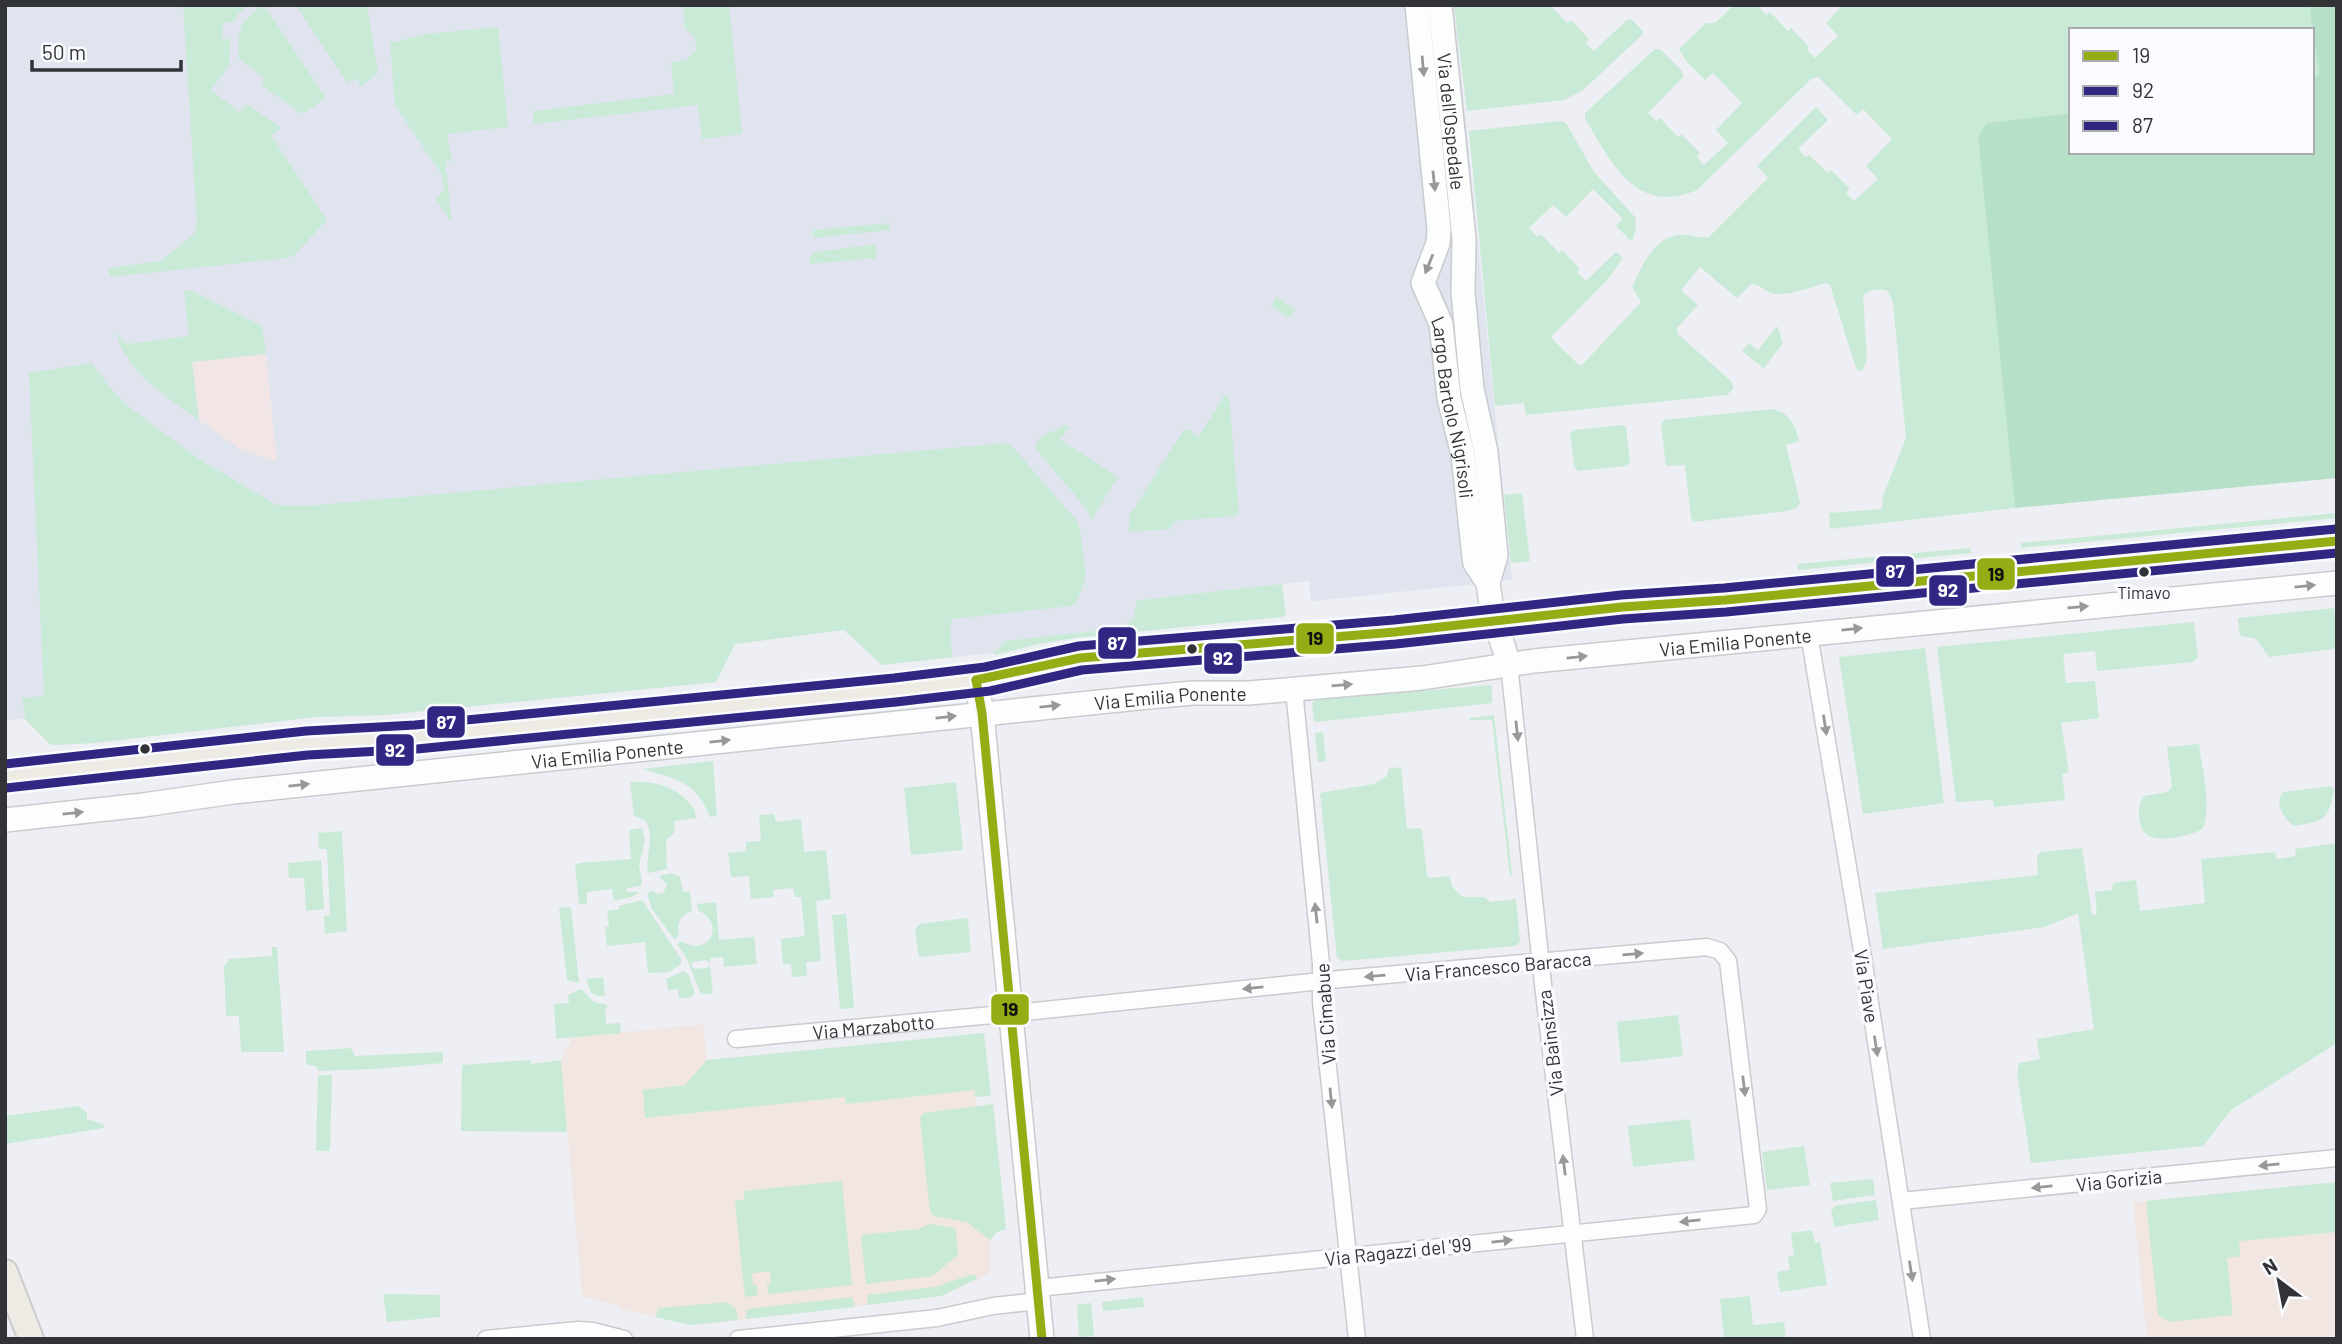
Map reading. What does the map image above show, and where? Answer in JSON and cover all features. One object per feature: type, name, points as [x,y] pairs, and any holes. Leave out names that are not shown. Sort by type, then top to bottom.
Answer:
[{"type":"main road","name":"Via Emilia Ponente","points":[[5,776],[307,743],[405,738],[706,707],[722,708],[976,680],[1080,658],[1383,633],[2337,541]]},
{"type":"main road","points":[[5,1272],[31,1339]]},
{"type":"street","name":"Via dell'Ospedale","points":[[1417,5],[1439,236]]},
{"type":"street","name":"Via dell'Ospedale","points":[[1440,5],[1464,239]]},
{"type":"street","name":"Largo Bartolo Nigrisoli","points":[[1439,236],[1423,283],[1441,320],[1449,398],[1464,455],[1475,563],[1488,583],[1495,621],[1509,664]]},
{"type":"street","name":"Largo Bartolo Nigrisoli","points":[[1464,239],[1463,292],[1471,378],[1486,452],[1496,555],[1488,583]]},
{"type":"street","name":"Via Emilia Ponente","points":[[5,820],[223,793],[982,713],[1181,694],[1237,694],[1422,678],[1509,664],[2337,583]]},
{"type":"street","name":"Via Piave","points":[[1809,634],[1922,1339]]},
{"type":"street","name":"Via Bainsizza","points":[[1509,664],[1585,1339]]},
{"type":"street","points":[[976,680],[982,713],[1042,1339]]},
{"type":"street","name":"Via Cimabue","points":[[1294,689],[1321,964],[1321,1002],[1357,1339]]},
{"type":"street","name":"Via Francesco Baracca","points":[[1010,1013],[1321,981],[1715,948],[1725,956],[1729,965],[1757,1213]]},
{"type":"street","name":"Via Marzabotto","points":[[736,1039],[1010,1013]]},
{"type":"street","name":"Via Gorizia","points":[[1901,1201],[2337,1158]]},
{"type":"street","name":"Via Ragazzi del '99","points":[[738,1339],[937,1318],[1038,1294],[1757,1213]]},
{"type":"street","points":[[486,1339],[578,1330],[624,1339]]},
{"type":"shaded area","points":[[5,5],[1454,5],[1512,580],[1315,601],[1311,601],[1309,581],[1139,600],[1134,618],[1120,628],[1005,641],[994,653],[882,665],[844,630],[735,644],[716,682],[384,715],[315,717],[94,743],[51,745],[25,719],[5,720]]},
{"type":"shaded area","points":[[266,354],[277,462],[241,450],[199,420],[192,362]]},
{"type":"shaded area","points":[[703,1024],[707,1060],[969,1035],[976,1106],[993,1104],[1006,1229],[997,1232],[990,1240],[990,1273],[941,1296],[698,1325],[623,1310],[620,1306],[582,1296],[561,1060],[572,1038]]},
{"type":"shaded area","points":[[2337,1182],[2337,1339],[2147,1339],[2133,1202]]},
{"type":"green space","points":[[183,5],[248,5],[233,23],[224,22],[221,37],[230,40],[229,66],[211,90],[239,112],[247,104],[281,128],[271,135],[327,220],[293,256],[286,258],[110,277],[109,268],[161,261],[194,234],[197,223]]},
{"type":"green space","points":[[264,5],[326,98],[302,114],[261,85],[265,79],[238,58],[241,27],[248,17]]},
{"type":"green space","points":[[296,5],[367,5],[378,73],[361,86],[356,78],[348,84]]},
{"type":"green space","points":[[683,5],[729,5],[742,134],[702,139],[698,105],[534,124],[533,111],[674,94],[671,63],[686,60],[696,50],[694,38],[685,29]]},
{"type":"green space","points":[[1454,5],[1543,5],[1546,8],[1550,5],[1567,23],[1571,20],[1589,39],[1586,43],[1594,51],[1627,20],[1631,19],[1643,31],[1642,35],[1583,90],[1564,100],[1467,111]]},
{"type":"green space","points":[[1734,5],[1757,5],[1766,15],[1770,12],[1788,31],[1791,28],[1809,47],[1807,50],[1815,58],[1838,36],[1826,23],[1843,5],[2309,5],[2312,28],[2069,28],[2069,113],[1987,123],[1978,136],[2015,508],[1830,529],[1829,513],[1882,509],[1883,496],[1906,438],[1893,303],[1888,291],[1875,290],[1863,296],[1867,360],[1862,371],[1857,370],[1854,362],[1830,285],[1826,283],[1776,294],[1751,284],[1737,298],[1700,267],[1681,290],[1698,305],[1677,328],[1678,334],[1732,382],[1733,389],[1727,395],[1526,415],[1524,403],[1495,406],[1469,131],[1561,121],[1566,123],[1594,172],[1635,217],[1636,228],[1633,239],[1630,240],[1616,226],[1623,219],[1593,189],[1566,217],[1553,205],[1529,228],[1537,237],[1541,234],[1559,253],[1562,250],[1580,269],[1577,272],[1586,281],[1616,252],[1623,258],[1608,279],[1552,336],[1553,340],[1582,365],[1641,302],[1632,287],[1656,246],[1672,237],[1709,237],[1768,178],[1757,166],[1816,107],[1828,120],[1798,149],[1806,157],[1809,155],[1828,173],[1831,170],[1850,189],[1846,193],[1854,201],[1878,179],[1866,166],[1892,139],[1863,109],[1857,115],[1818,77],[1811,79],[1697,190],[1676,196],[1657,196],[1642,191],[1628,181],[1605,152],[1585,118],[1585,113],[1655,49],[1660,49],[1682,71],[1683,77],[1648,113],[1656,121],[1660,118],[1678,137],[1681,134],[1700,153],[1697,157],[1704,165],[1728,143],[1716,130],[1742,103],[1713,73],[1705,80],[1687,62],[1679,49],[1706,23],[1715,23]]},
{"type":"green space","points":[[2309,5],[2337,5],[2337,478],[2015,508],[1978,136],[1987,123],[2069,113],[2069,154],[2314,154],[2314,78],[2319,74]]},
{"type":"green space","points":[[498,27],[508,127],[447,134],[452,161],[445,162],[452,223],[436,199],[444,190],[442,175],[395,105],[390,43],[425,34]]},
{"type":"green space","points":[[2314,40],[2319,74],[2314,78]]},
{"type":"green space","points":[[889,223],[890,230],[813,238],[813,230]]},
{"type":"green space","points":[[876,244],[876,258],[809,264],[811,255],[816,252]]},
{"type":"green space","points":[[184,290],[194,292],[262,326],[266,354],[192,362],[199,420],[160,392],[137,371],[120,345],[115,330],[126,344],[189,336]]},
{"type":"green space","points":[[1276,297],[1295,309],[1289,318],[1271,306]]},
{"type":"green space","points":[[1777,326],[1783,343],[1764,368],[1742,351],[1749,343],[1758,350]]},
{"type":"green space","points":[[92,363],[126,405],[199,459],[276,505],[306,506],[1006,443],[1011,445],[1076,520],[1080,529],[1086,578],[1076,603],[1070,606],[953,619],[950,623],[952,657],[882,665],[844,630],[735,644],[716,682],[384,715],[315,717],[94,743],[51,745],[25,719],[22,698],[44,696],[29,373]]},
{"type":"green space","points":[[1225,394],[1229,397],[1239,513],[1236,516],[1175,521],[1171,529],[1129,531],[1129,516],[1184,430],[1188,429],[1197,436],[1200,435]]},
{"type":"green space","points":[[1772,409],[1787,416],[1799,441],[1786,445],[1800,503],[1796,508],[1787,511],[1694,522],[1691,518],[1685,465],[1666,466],[1661,424],[1664,420]]},
{"type":"green space","points":[[1067,425],[1069,427],[1060,440],[1118,477],[1093,521],[1085,507],[1035,448],[1040,437]]},
{"type":"green space","points":[[1622,425],[1626,427],[1630,462],[1626,466],[1578,471],[1574,466],[1570,433],[1574,430]]},
{"type":"green space","points":[[1522,493],[1530,561],[1511,563],[1504,495]]},
{"type":"green space","points":[[2337,513],[2337,518],[2021,548],[2021,543]]},
{"type":"green space","points":[[1970,548],[1971,553],[1798,570],[1797,564]]},
{"type":"green space","points":[[1282,584],[1286,614],[1282,617],[1075,638],[995,655],[994,653],[1005,641],[1120,628],[1134,618],[1139,600]]},
{"type":"green space","points":[[2334,608],[2337,647],[2333,649],[2269,657],[2256,639],[2241,636],[2239,632],[2238,618]]},
{"type":"green space","points":[[2194,622],[2198,657],[2193,662],[2097,671],[2095,651],[2063,654],[2066,683],[2095,681],[2099,718],[2061,723],[2069,772],[2062,774],[2065,800],[1994,807],[1993,800],[1956,802],[1937,647]]},
{"type":"green space","points":[[1925,648],[1944,803],[1863,814],[1839,657]]},
{"type":"green space","points":[[1490,685],[1492,703],[1316,722],[1314,720],[1312,703],[1316,700]]},
{"type":"green space","points":[[1494,715],[1510,876],[1492,720],[1469,720]]},
{"type":"green space","points":[[1323,732],[1326,761],[1318,762],[1315,733]]},
{"type":"green space","points":[[2199,744],[2207,808],[2203,828],[2177,837],[2149,836],[2139,817],[2141,801],[2144,796],[2167,792],[2172,787],[2167,747]]},
{"type":"green space","points":[[713,761],[717,816],[710,817],[691,788],[674,779],[642,769]]},
{"type":"green space","points":[[1401,767],[1407,829],[1422,830],[1427,876],[1449,876],[1453,888],[1463,897],[1484,897],[1491,902],[1516,899],[1520,941],[1516,946],[1342,961],[1337,957],[1320,793],[1374,784],[1387,776],[1388,769]]},
{"type":"green space","points":[[630,782],[649,782],[667,787],[682,796],[695,810],[696,818],[674,821],[675,832],[666,840],[667,869],[648,873],[650,833],[645,820],[634,816]]},
{"type":"green space","points":[[956,782],[963,850],[911,855],[904,788]]},
{"type":"green space","points":[[2331,786],[2334,790],[2329,808],[2317,821],[2293,826],[2283,814],[2279,801],[2283,792]]},
{"type":"green space","points":[[774,814],[776,822],[801,819],[804,852],[826,850],[831,899],[816,901],[821,961],[806,962],[807,976],[792,977],[791,964],[783,964],[781,939],[805,936],[801,897],[795,897],[793,888],[773,890],[774,897],[751,899],[749,876],[731,877],[728,853],[746,851],[746,842],[761,841],[759,815]]},
{"type":"green space","points":[[642,828],[645,840],[639,865],[642,883],[640,886],[627,888],[627,892],[640,892],[614,901],[612,889],[587,892],[587,904],[579,904],[575,866],[579,863],[631,859],[629,830]]},
{"type":"green space","points":[[342,831],[347,931],[325,934],[324,916],[330,915],[327,849],[319,849],[318,833]]},
{"type":"green space","points":[[2337,843],[2337,1043],[2231,1110],[2203,1146],[2031,1163],[2017,1074],[2019,1063],[2040,1059],[2037,1039],[2094,1029],[2078,913],[2045,927],[1883,949],[1875,893],[2038,875],[2037,856],[2041,852],[2082,848],[2092,915],[2097,914],[2095,892],[2112,890],[2113,883],[2136,880],[2140,911],[2205,903],[2201,859],[2275,852],[2277,859],[2296,856],[2295,849]]},
{"type":"green space","points":[[321,860],[324,909],[306,911],[304,878],[289,878],[288,863]]},
{"type":"green space","points":[[671,873],[680,877],[683,892],[690,891],[692,911],[680,920],[679,935],[675,940],[652,909],[647,894],[651,890],[657,894],[663,893],[667,885],[659,876]]},
{"type":"green space","points":[[642,900],[681,959],[681,964],[669,972],[648,973],[645,942],[607,946],[607,911]]},
{"type":"green space","points":[[716,902],[719,940],[754,937],[757,964],[724,967],[723,957],[710,958],[710,963],[706,960],[693,962],[691,965],[694,969],[710,966],[713,994],[701,994],[686,957],[677,944],[682,941],[699,945],[711,938],[712,924],[707,916],[698,910],[697,904]]},
{"type":"green space","points":[[571,907],[579,983],[567,980],[559,908]]},
{"type":"green space","points":[[846,914],[854,1008],[840,1009],[832,915]]},
{"type":"green space","points":[[966,918],[971,952],[919,957],[915,929],[920,924]]},
{"type":"green space","points":[[272,947],[277,947],[284,1052],[241,1052],[239,1016],[226,1016],[224,967],[229,959],[272,956]]},
{"type":"green space","points":[[684,971],[689,976],[695,994],[689,998],[679,998],[678,989],[668,990],[666,979]]},
{"type":"green space","points":[[603,977],[605,995],[591,993],[586,979]]},
{"type":"green space","points":[[581,989],[594,1002],[607,1005],[606,1024],[620,1023],[621,1033],[556,1039],[554,1004],[569,1003],[568,995]]},
{"type":"green space","points":[[1678,1015],[1683,1056],[1621,1063],[1617,1022]]},
{"type":"green space","points":[[984,1033],[991,1096],[975,1097],[974,1090],[846,1104],[845,1097],[645,1118],[643,1090],[685,1085],[707,1060]]},
{"type":"green space","points":[[351,1048],[355,1056],[443,1052],[443,1063],[318,1071],[317,1067],[306,1064],[306,1051]]},
{"type":"green space","points":[[530,1060],[531,1064],[561,1060],[567,1132],[461,1131],[462,1065]]},
{"type":"green space","points":[[318,1075],[332,1075],[330,1151],[316,1151]]},
{"type":"green space","points":[[993,1104],[1006,1229],[997,1232],[990,1240],[967,1222],[934,1216],[930,1211],[920,1118],[924,1113]]},
{"type":"green space","points":[[79,1106],[87,1113],[87,1119],[103,1124],[104,1128],[5,1144],[5,1116]]},
{"type":"green space","points":[[1690,1119],[1695,1160],[1633,1167],[1628,1126]]},
{"type":"green space","points":[[1804,1146],[1810,1185],[1767,1190],[1762,1152]]},
{"type":"green space","points":[[1873,1179],[1875,1195],[1833,1201],[1830,1183]]},
{"type":"green space","points":[[842,1181],[852,1285],[768,1294],[767,1284],[771,1284],[770,1271],[752,1273],[753,1285],[757,1285],[758,1295],[745,1297],[735,1201],[744,1199],[744,1191]]},
{"type":"green space","points":[[2337,1182],[2337,1232],[2239,1241],[2240,1256],[2227,1258],[2233,1315],[2168,1322],[2158,1314],[2146,1201]]},
{"type":"green space","points":[[1876,1200],[1879,1220],[1834,1227],[1831,1209],[1834,1209],[1834,1206]]},
{"type":"green space","points":[[930,1224],[954,1228],[958,1255],[932,1276],[866,1284],[861,1235],[919,1229]]},
{"type":"green space","points":[[1812,1230],[1815,1243],[1820,1242],[1827,1285],[1780,1292],[1777,1272],[1790,1270],[1788,1257],[1794,1256],[1791,1233]]},
{"type":"green space","points":[[970,1275],[977,1279],[941,1296],[867,1305],[868,1295],[935,1287]]},
{"type":"green space","points":[[383,1294],[440,1295],[440,1317],[387,1322]]},
{"type":"green space","points":[[1750,1296],[1753,1325],[1784,1322],[1786,1339],[1724,1339],[1720,1299]]},
{"type":"green space","points":[[852,1297],[855,1307],[746,1319],[748,1309]]},
{"type":"green space","points":[[1143,1297],[1144,1307],[1103,1311],[1102,1302]]},
{"type":"green space","points":[[727,1302],[736,1309],[738,1320],[691,1325],[655,1317],[661,1308]]},
{"type":"green space","points":[[1091,1303],[1094,1336],[1079,1337],[1077,1305]]},
{"type":"transit line","name":"87","points":[[5,764],[306,731],[415,725],[894,678],[985,667],[1079,646],[1394,620],[1621,595],[1724,588],[2336,529]]},
{"type":"transit line","name":"19","points":[[976,680],[1080,658],[1395,632],[1622,607],[1725,600],[2337,541]]},
{"type":"transit line","name":"92","points":[[6,788],[308,755],[417,749],[896,702],[990,691],[1082,670],[1396,644],[1623,619],[1726,612],[2337,553]]},
{"type":"transit line","name":"19","points":[[976,680],[982,713],[1042,1339]]},
{"type":"place","name":"Timavo","points":[[2144,572]]}]
